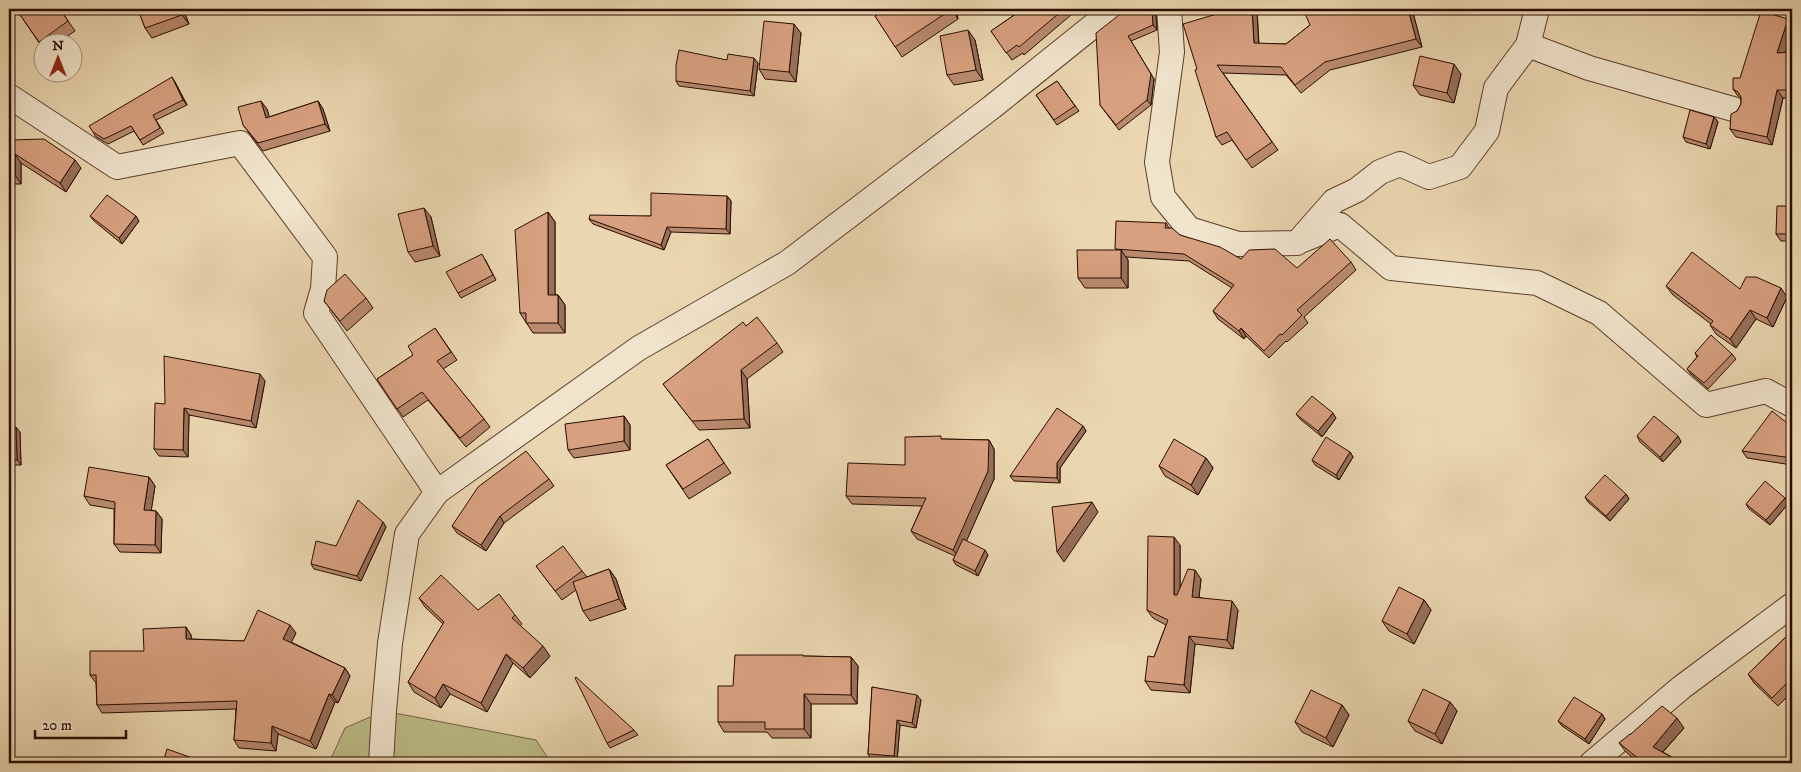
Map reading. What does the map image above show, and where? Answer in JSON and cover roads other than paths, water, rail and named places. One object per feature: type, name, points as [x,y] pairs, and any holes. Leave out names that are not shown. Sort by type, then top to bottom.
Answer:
[{"type":"street","points":[[381,763],[390,643],[408,534],[437,492],[639,348],[787,263],[992,107],[1114,9]]},
{"type":"street","points":[[1169,9],[1172,52],[1157,162],[1163,197],[1189,229],[1238,244],[1297,242],[1340,226],[1391,268],[1538,283],[1598,313],[1706,406],[1766,391],[1792,405]]},
{"type":"street","points":[[1297,242],[1334,201],[1358,190],[1380,172],[1400,164],[1429,177],[1460,167],[1487,131],[1496,88],[1528,46],[1537,9]]},
{"type":"street","points":[[1528,46],[1589,68],[1733,109]]},
{"type":"street","points":[[9,96],[116,167],[240,143],[325,256],[323,289],[316,313],[437,492]]},
{"type":"street","points":[[1592,763],[1682,687],[1792,605]]}]
